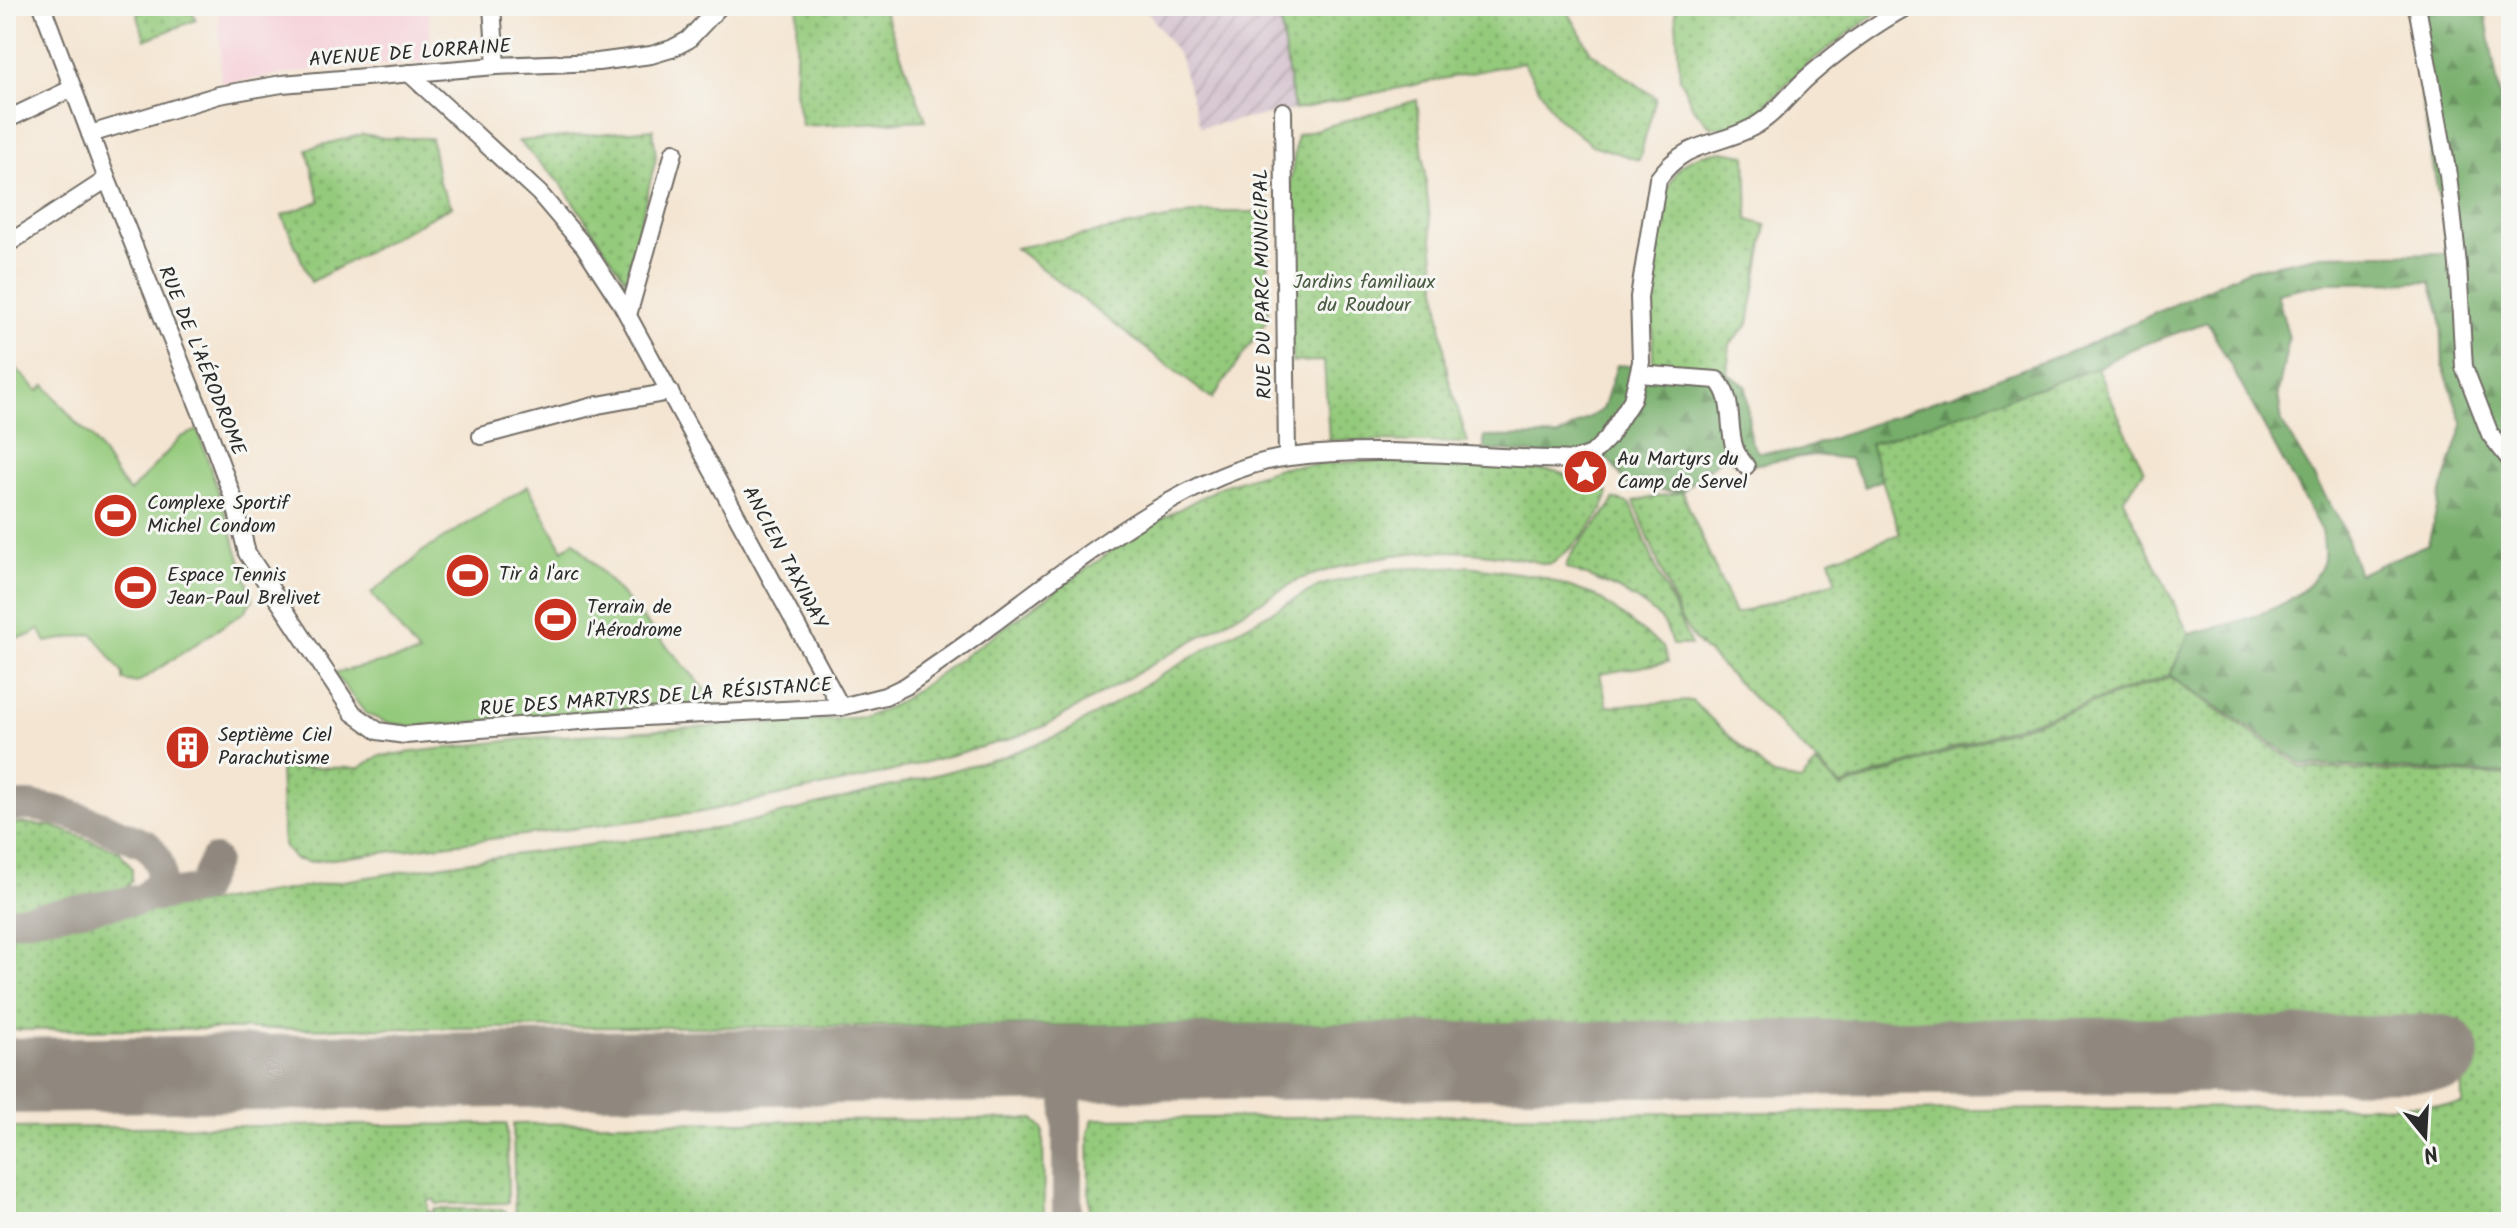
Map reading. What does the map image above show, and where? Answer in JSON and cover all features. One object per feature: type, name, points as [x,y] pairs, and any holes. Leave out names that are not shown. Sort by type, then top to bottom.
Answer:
[{"type":"street","name":"RUE DE L'AÉRODROME","points":[[42,6],[107,179],[210,435],[234,500],[247,553],[353,713]]},
{"type":"street","points":[[492,6],[496,66]]},
{"type":"street","name":"AVENUE DE LORRAINE","points":[[90,134],[219,95],[282,84],[496,66],[598,62],[651,55],[688,40],[720,6]]},
{"type":"street","name":"RUE DES MARTYRS DE LA RÉSISTANCE","points":[[353,713],[378,731],[405,735],[605,719],[841,707],[885,696],[906,686],[1119,534],[1193,489],[1246,468],[1287,457],[1388,452],[1574,460],[1592,454],[1607,439],[1632,400],[1639,374],[1639,297],[1651,207],[1663,171],[1687,150],[1754,126],[1769,116],[1827,61],[1908,6]]},
{"type":"street","points":[[2417,6],[2448,175],[2458,265],[2464,367],[2490,434],[2511,461]]},
{"type":"street","points":[[438,103],[442,71]]},
{"type":"street","name":"ANCIEN TAXIWAY","points":[[409,73],[539,193],[584,246],[628,315],[841,707]]},
{"type":"street","points":[[6,120],[73,88]]},
{"type":"street","name":"RUE DU PARC MUNICIPAL","points":[[1283,111],[1287,457]]},
{"type":"street","points":[[628,315],[674,152]]},
{"type":"street","points":[[6,245],[107,179]]},
{"type":"street","points":[[1639,374],[1717,380],[1729,403],[1735,451],[1746,466]]},
{"type":"street","points":[[481,436],[598,405],[670,392]]},
{"type":"shaded area","points":[[219,6],[429,6],[432,62],[324,68],[221,84]]},
{"type":"shaded area","points":[[1144,6],[1278,6],[1294,110],[1200,127],[1180,58]]},
{"type":"green space","points":[[135,6],[190,6],[196,20],[145,40]]},
{"type":"green space","points":[[798,6],[882,6],[926,120],[802,126],[795,91]]},
{"type":"green space","points":[[1278,6],[1565,6],[1591,52],[1656,98],[1639,160],[1592,145],[1556,116],[1523,62],[1294,110]]},
{"type":"green space","points":[[1675,6],[1886,6],[1807,64],[1755,116],[1729,129],[1710,126],[1693,108],[1680,79]]},
{"type":"green space","points":[[2406,6],[2484,6],[2511,161],[2511,774],[2304,765],[2170,675],[2189,634],[2248,618],[2288,601],[2317,574],[2324,556],[2321,531],[2207,322],[2129,350],[2097,368],[1870,444],[1882,480],[1865,487],[1850,459],[1814,455],[1746,466],[1722,457],[1682,492],[1629,487],[1609,460],[1484,450],[1484,437],[1558,436],[1603,409],[1617,365],[1727,373],[1746,386],[1750,440],[1758,452],[1798,451],[2080,348],[2248,270],[2321,255],[2448,253]],"holes":[[[2431,282],[2441,316],[2443,366],[2463,425],[2428,544],[2359,574],[2341,523],[2282,423],[2278,393],[2289,338],[2277,293],[2324,283]]]},
{"type":"green space","name":"Jardins familiaux du Roudour","points":[[1417,100],[1448,377],[1468,443],[1329,440],[1324,361],[1292,362],[1289,194],[1297,135]]},
{"type":"green space","points":[[653,129],[656,158],[626,280],[561,184],[518,141]]},
{"type":"green space","points":[[363,134],[384,138],[431,138],[439,183],[452,206],[311,282],[282,215],[320,201],[307,149]]},
{"type":"green space","points":[[1723,151],[1746,155],[1748,220],[1766,225],[1749,324],[1730,344],[1727,373],[1653,368],[1655,264],[1663,208],[1670,185],[1688,161]]},
{"type":"green space","points":[[1203,212],[1267,212],[1268,319],[1212,399],[1015,248]]},
{"type":"green space","name":"Complexe Sportif Michel Condom","points":[[6,358],[38,391],[45,385],[76,423],[92,437],[130,492],[181,437],[198,430],[253,599],[244,612],[137,683],[123,680],[123,674],[93,634],[46,642],[39,629],[31,635],[17,638],[6,623]]},
{"type":"green space","points":[[2097,368],[2144,471],[2123,499],[2189,634],[2170,675],[1841,786],[1694,639],[1680,618],[1634,501],[1682,492],[1735,614],[1836,581],[1830,559],[1900,534],[1870,444]]},
{"type":"green space","points":[[1366,461],[1556,471],[1608,492],[1594,522],[1553,563],[1481,553],[1422,552],[1363,561],[1300,579],[1045,726],[1011,739],[882,774],[697,813],[309,862],[294,859],[283,845],[280,767],[359,768],[379,756],[532,738],[867,717],[898,703],[1141,530],[1220,487],[1282,467]]},
{"type":"green space","points":[[528,486],[563,550],[574,541],[718,704],[416,727],[388,723],[366,714],[334,673],[419,654],[371,593],[420,553]]},
{"type":"green space","points":[[1614,499],[1631,504],[1691,645],[1672,645],[1664,623],[1641,603],[1617,589],[1566,568],[1573,551]]},
{"type":"green space","points":[[1468,566],[1538,576],[1596,596],[1663,647],[1668,662],[1600,674],[1607,706],[1692,701],[1773,776],[1801,781],[1816,764],[1841,788],[2170,677],[2303,768],[2511,776],[2511,1222],[1090,1222],[1088,1132],[1093,1119],[2462,1105],[2461,1019],[6,1030],[6,934],[489,858],[728,827],[912,781],[1002,757],[1062,734],[1229,635],[1321,585],[1391,569]]},
{"type":"green space","points":[[19,823],[52,826],[119,851],[132,868],[132,881],[122,892],[6,910],[6,827]]},
{"type":"green space","points":[[1034,1119],[1043,1130],[1044,1222],[515,1222],[513,1124]]},
{"type":"green space","points":[[507,1124],[508,1203],[436,1204],[435,1200],[428,1200],[428,1212],[434,1212],[434,1209],[502,1209],[506,1212],[507,1222],[6,1222],[6,1128]]},
{"type":"taxiway","points":[[6,808],[41,807],[59,811],[147,845],[158,862],[160,877],[153,890],[137,901]]},
{"type":"taxiway","points":[[6,922],[201,889],[214,860]]},
{"type":"taxiway","points":[[2368,1052],[2395,1043],[2422,1028],[2432,1032],[2437,1044],[2435,1056],[2423,1068],[2410,1066],[2385,1052]]},
{"type":"taxiway","points":[[1067,1222],[1067,1095],[1079,1074],[1102,1063]]},
{"type":"taxiway","points":[[1033,1065],[1054,1073],[1067,1095]]},
{"type":"runway","points":[[6,1076],[1102,1063],[2442,1053]]},
{"type":"place","name":"Au Martyrs du Camp de Servel","points":[[1586,472]]},
{"type":"place","name":"Complexe Sportif Michel Condom","points":[[116,516]]},
{"type":"place","name":"Tir à l'arc","points":[[468,575]]},
{"type":"place","name":"Espace Tennis Jean-Paul Brelivet","points":[[136,588]]},
{"type":"place","name":"Terrain de l'Aérodrome","points":[[556,620]]},
{"type":"place","name":"Septième Ciel Parachutisme","points":[[187,747]]}]
